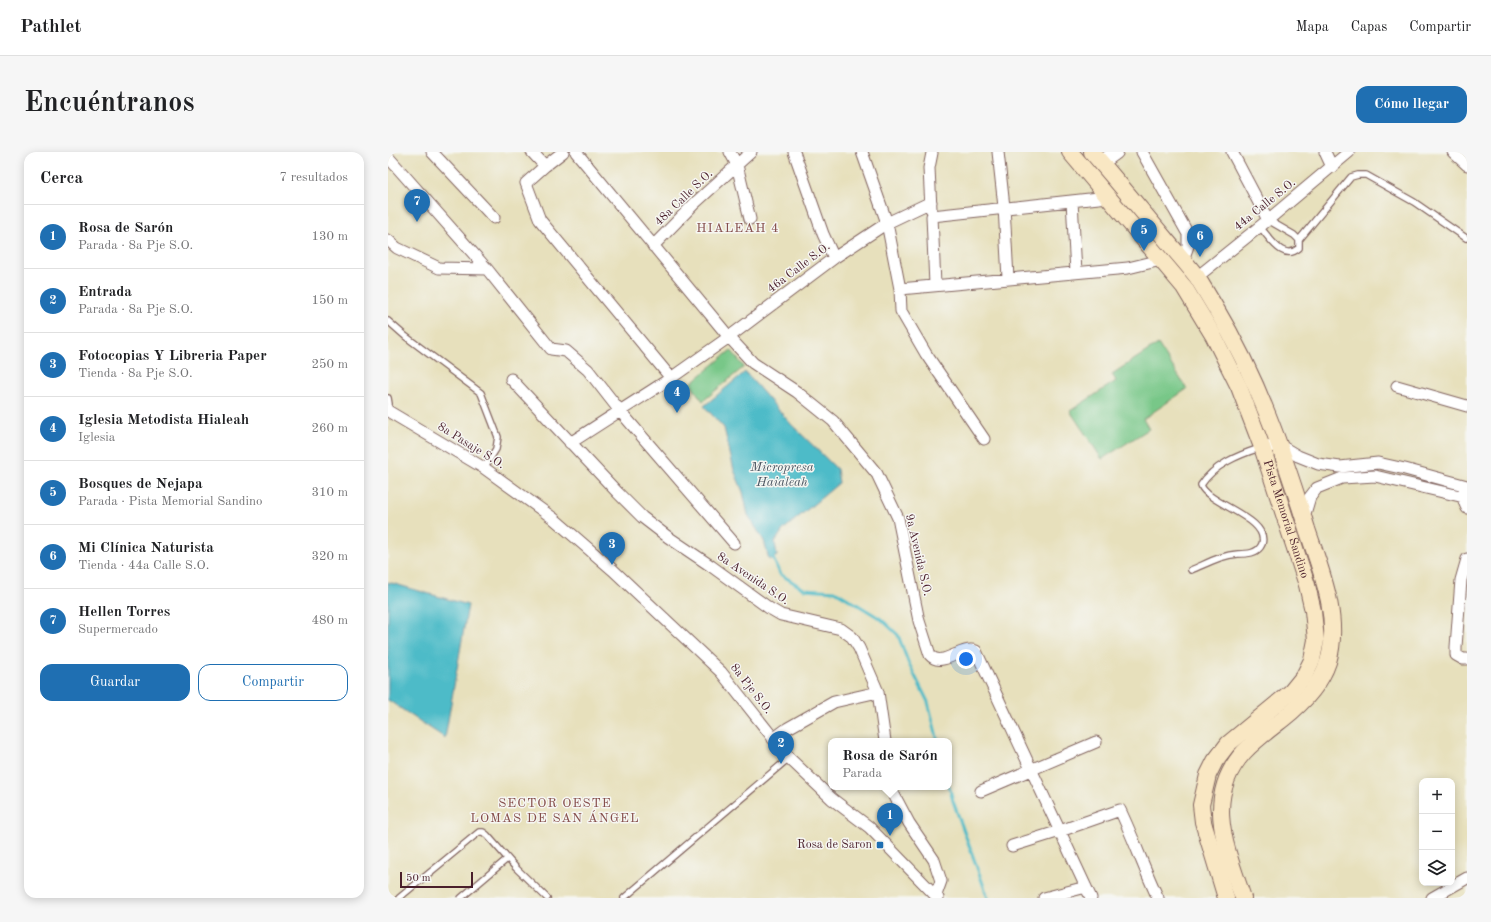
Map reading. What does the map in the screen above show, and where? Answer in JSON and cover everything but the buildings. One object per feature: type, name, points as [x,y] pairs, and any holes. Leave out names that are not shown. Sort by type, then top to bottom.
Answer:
[{"type":"main road","name":"Pista Memorial Sandino","points":[[1070,152],[1184,287],[1213,335],[1240,387],[1262,447],[1307,585],[1313,610],[1316,640],[1312,660],[1304,676],[1291,692],[1228,744],[1215,761],[1208,775],[1201,805],[1203,822],[1226,898]]},
{"type":"main road","name":"Pista Memorial Sandino","points":[[1096,158],[1197,277],[1227,327],[1250,373],[1281,446],[1326,588],[1331,616],[1332,644],[1327,664],[1319,683],[1299,706],[1243,753],[1226,778],[1221,795],[1220,814],[1232,866],[1243,898]]},
{"type":"street","points":[[432,152],[494,218]]},
{"type":"street","points":[[532,152],[545,166]]},
{"type":"street","points":[[563,152],[526,183],[540,220],[671,378]]},
{"type":"street","name":"9a Avenida S.O.","points":[[576,152],[729,337],[753,363],[797,392],[833,421],[877,474],[898,518],[919,621],[930,655],[938,660],[967,649],[976,651],[1030,770]]},
{"type":"street","points":[[730,152],[737,165],[750,220]]},
{"type":"street","name":"48a Calle S.O.","points":[[653,246],[694,204],[751,152]]},
{"type":"street","points":[[794,152],[823,234],[834,258]]},
{"type":"street","points":[[862,152],[887,222],[900,289],[901,311],[926,354],[984,439]]},
{"type":"street","points":[[933,152],[929,168],[935,285]]},
{"type":"street","points":[[998,152],[1004,207],[1008,278]]},
{"type":"street","points":[[1096,158],[1116,152]]},
{"type":"street","points":[[1142,152],[1188,234],[1188,246],[1183,260]]},
{"type":"street","points":[[1232,152],[1264,224]]},
{"type":"street","points":[[1325,152],[1332,167]]},
{"type":"street","name":"44a Calle S.O.","points":[[1197,277],[1264,224],[1349,152]]},
{"type":"street","points":[[1453,152],[1467,164]]},
{"type":"street","points":[[388,157],[487,269],[551,349],[566,351],[588,370],[620,411],[734,543]]},
{"type":"street","points":[[932,216],[1108,196]]},
{"type":"street","points":[[1072,201],[1076,272]]},
{"type":"street","name":"46a Calle S.O.","points":[[570,443],[671,378],[729,337],[834,258],[887,222],[931,202]]},
{"type":"street","points":[[388,240],[397,248],[439,268],[487,269]]},
{"type":"street","points":[[900,289],[1128,268],[1161,260]]},
{"type":"street","name":"8a Avenida S.O.","points":[[511,379],[570,443],[642,517],[668,538],[781,615],[841,629],[852,637],[859,648],[878,692],[885,738]]},
{"type":"street","points":[[1397,386],[1467,406]]},
{"type":"street","name":"8a Pasaje S.O.","points":[[388,411],[484,468],[537,507]]},
{"type":"street","points":[[1262,447],[1281,446],[1298,456],[1341,472],[1375,476],[1466,503],[1465,489],[1467,486],[1378,463],[1341,472],[1318,488],[1310,497],[1304,517]]},
{"type":"street","name":"8a Pje S.O.","points":[[537,507],[553,518],[613,570],[721,672],[788,758],[832,799],[869,827],[937,897]]},
{"type":"street","points":[[1466,565],[1460,580],[1456,655],[1463,659],[1467,659]]},
{"type":"street","points":[[773,739],[788,728],[834,702],[878,692]]},
{"type":"street","points":[[981,791],[1096,742]]},
{"type":"street","points":[[1030,770],[1091,898]]},
{"type":"street","points":[[892,790],[909,823],[934,860],[941,881],[937,897]]},
{"type":"street","points":[[1012,846],[1120,810],[1132,834],[1158,898]]},
{"type":"street","points":[[1435,897],[1467,878]]},
{"type":"street","points":[[1044,898],[1086,887]]},
{"type":"lane","points":[[1264,224],[1277,247],[1290,253],[1294,252],[1299,248],[1299,240],[1351,177],[1366,174],[1414,202],[1466,238]]},
{"type":"lane","points":[[1264,224],[1294,235],[1299,240]]},
{"type":"lane","points":[[388,321],[481,393],[498,437],[496,449],[484,468]]},
{"type":"lane","points":[[388,398],[390,404],[388,411]]},
{"type":"lane","points":[[1191,570],[1227,555],[1250,554],[1259,549],[1262,544],[1262,537],[1258,529],[1249,520],[1214,498],[1202,489],[1201,485],[1206,477],[1219,466],[1246,452],[1262,447]]},
{"type":"lane","points":[[624,898],[788,758]]},
{"type":"lane","points":[[399,898],[479,832],[483,832],[487,835],[507,859],[547,898]]},
{"type":"lane","points":[[461,898],[507,859]]},
{"type":"green space","points":[[1158,344],[1187,389],[1143,419],[1149,429],[1102,459],[1070,411],[1116,381],[1112,374]]},
{"type":"green space","points":[[731,350],[744,367],[703,401],[690,384]]},
{"type":"water","name":"Micropresa Haialeah","points":[[745,372],[791,424],[837,469],[839,483],[783,530],[775,542],[777,556],[769,560],[764,541],[748,515],[743,492],[734,470],[724,428],[704,406]]},
{"type":"water","points":[[388,582],[468,605],[445,738],[388,700]]},
{"type":"waterway","points":[[773,558],[780,574],[804,589],[835,591],[881,619],[898,635],[908,662],[928,702],[937,738]]},
{"type":"waterway","points":[[950,790],[988,898]]},
{"type":"place","name":"Hellen Torres","points":[[417,222]]},
{"type":"place","name":"Bosques de Nejapa","points":[[1144,251]]},
{"type":"place","name":"Mi Clínica Naturista","points":[[1200,257]]},
{"type":"place","name":"Iglesia Metodista Hialeah","points":[[677,413]]},
{"type":"place","name":"Fotocopias Y Libreria Paper","points":[[612,565]]},
{"type":"place","name":"Entrada","points":[[781,764]]},
{"type":"place","name":"Rosa de Sarón","points":[[890,836]]},
{"type":"place","name":"Rosa de Saron","points":[[880,845]]},
{"type":"district","name":"HIALEAH 4","points":[[738,228]]},
{"type":"district","name":"SECTOR OESTE LOMAS DE SAN ÁNGEL","points":[[555,810]]}]
